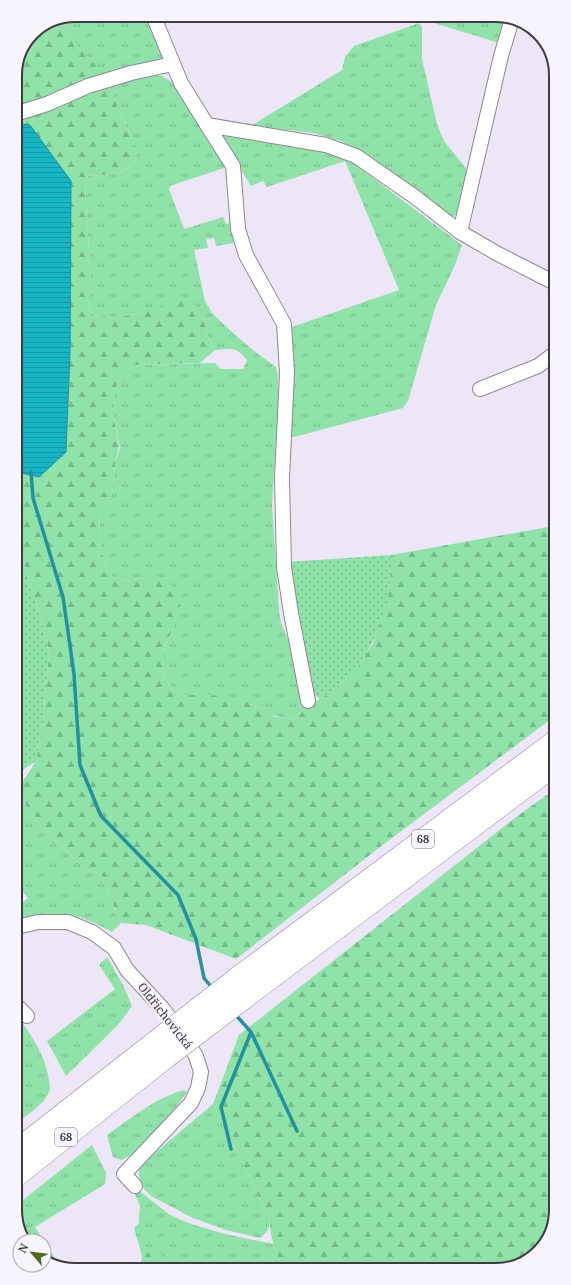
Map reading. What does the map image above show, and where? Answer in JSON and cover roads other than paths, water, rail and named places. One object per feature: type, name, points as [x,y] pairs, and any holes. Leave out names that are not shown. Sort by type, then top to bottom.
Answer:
[{"type":"highway","name":"68","points":[[22,1146],[162,1049],[549,746]]},
{"type":"highway","name":"68","points":[[244,986],[549,769]]},
{"type":"highway","name":"68","points":[[22,1172],[162,1049]]},
{"type":"street","points":[[156,22],[181,82],[233,166],[238,229],[246,255],[284,324],[287,373],[282,478],[284,567],[291,613],[308,701]]},
{"type":"street","points":[[460,232],[501,56],[510,24]]},
{"type":"street","points":[[22,112],[47,104],[88,86],[130,73],[173,64]]},
{"type":"street","points":[[207,125],[326,145],[356,156],[415,197],[460,232],[498,254],[549,280]]},
{"type":"street","points":[[480,389],[538,366],[549,358]]},
{"type":"street","name":"Oldřichovická","points":[[22,926],[38,922],[68,922],[92,932],[114,948],[127,970],[163,1009],[196,1056],[201,1072],[198,1088],[191,1103],[124,1174],[135,1186]]},
{"type":"water","points":[[22,124],[30,125],[71,181],[70,353],[66,452],[39,477],[22,473]]},
{"type":"waterway","points":[[31,472],[33,498],[63,597],[74,674],[80,765],[101,816],[178,895],[196,939],[204,978],[213,989]]},
{"type":"waterway","points":[[231,1149],[221,1107],[251,1032],[234,1013]]},
{"type":"waterway","points":[[251,1032],[297,1131]]}]
